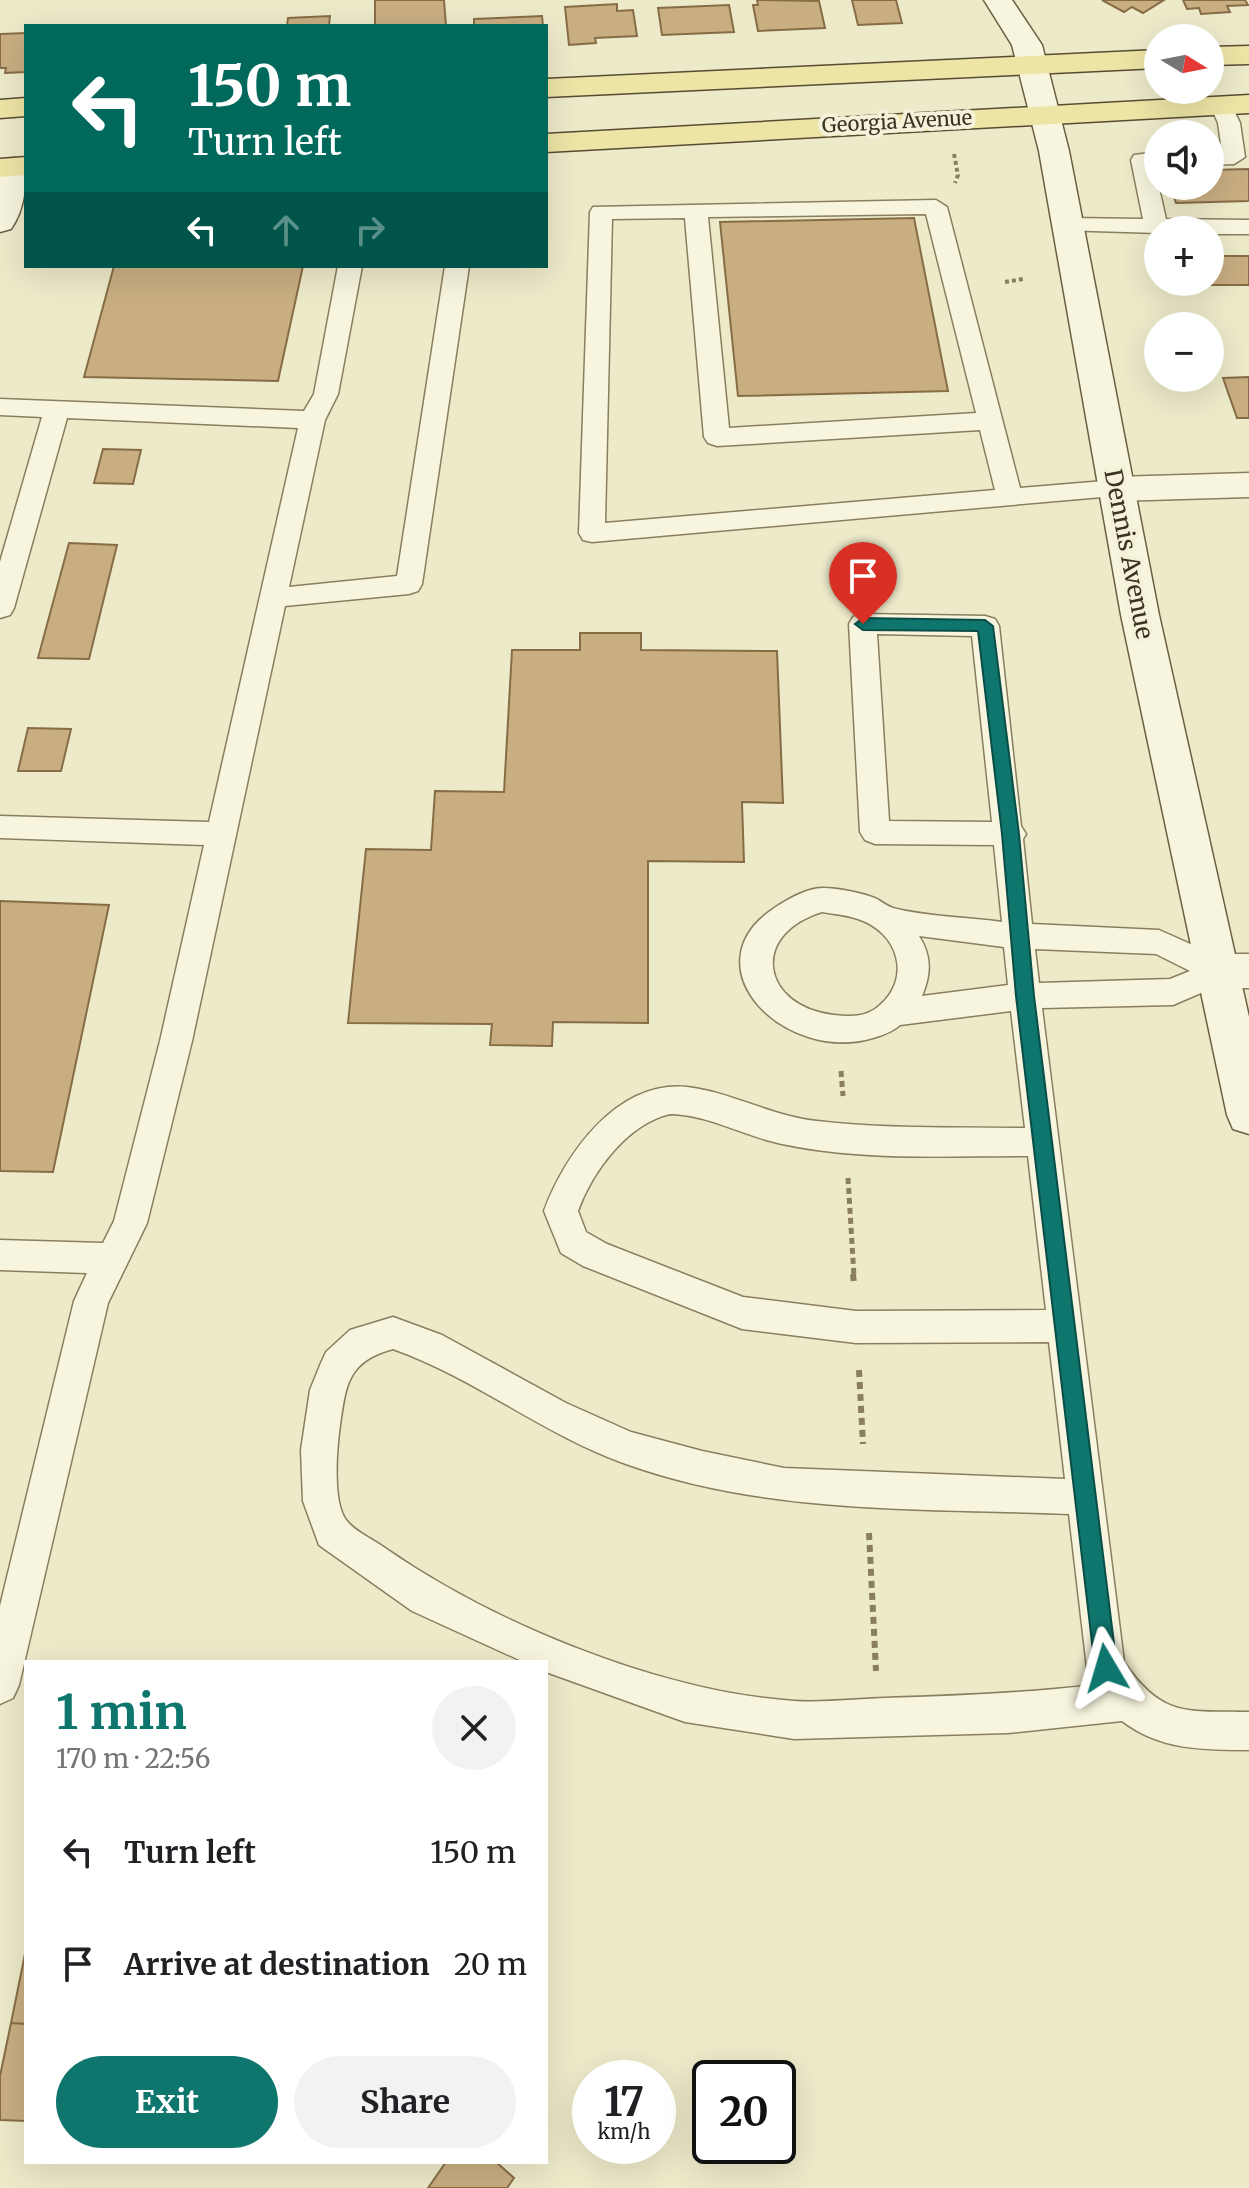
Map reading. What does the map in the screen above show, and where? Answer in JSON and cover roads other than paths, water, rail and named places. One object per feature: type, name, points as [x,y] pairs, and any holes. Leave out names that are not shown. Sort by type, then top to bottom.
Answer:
[{"type":"main road","points":[[1224,56],[1249,55]]},
{"type":"main road","name":"Georgia Avenue","points":[[548,88],[1144,60]]},
{"type":"main road","name":"Georgia Avenue","points":[[548,143],[1235,105]]},
{"type":"main road","points":[[0,109],[24,107]]},
{"type":"street","name":"Dennis Avenue","points":[[998,0],[1027,45],[1034,66],[1069,225],[1140,615],[1234,971],[1249,1115]]},
{"type":"street","points":[[0,222],[10,193],[13,167]]},
{"type":"street","points":[[1116,489],[1166,490],[1249,485]]},
{"type":"lane","points":[[1224,157],[1234,157],[1229,123],[1235,105]]},
{"type":"lane","points":[[1010,498],[936,207],[601,212],[592,533],[1010,498],[1116,489]]},
{"type":"lane","points":[[696,211],[717,437],[990,421]]},
{"type":"lane","points":[[1069,225],[1144,226]]},
{"type":"lane","points":[[1224,227],[1249,227]]},
{"type":"lane","points":[[0,1685],[91,1301],[130,1223],[176,1041],[312,420],[326,394],[350,268]]},
{"type":"lane","points":[[272,598],[409,584],[457,268]]},
{"type":"lane","points":[[0,407],[312,420]]},
{"type":"lane","points":[[0,608],[57,410]]},
{"type":"lane","points":[[1011,834],[875,832],[863,624],[985,626],[1011,834],[1025,996],[1106,1668],[1126,1701],[1152,1723],[1249,1731]]},
{"type":"lane","points":[[0,827],[220,834]]},
{"type":"lane","points":[[822,900],[847,901],[870,908],[891,920],[906,937],[916,967],[909,997],[895,1013],[875,1025],[851,1031],[826,1030],[801,1023],[781,1010],[765,993],[758,973],[757,952],[765,933],[780,917],[799,906],[822,900]]},
{"type":"lane","points":[[891,920],[1019,936],[1159,942],[1234,971]]},
{"type":"lane","points":[[895,1013],[1025,996],[1173,992],[1234,971]]},
{"type":"lane","points":[[1043,1142],[845,1137],[782,1130],[687,1100],[652,1105],[619,1126],[574,1178],[561,1211],[573,1242],[655,1280],[742,1313],[856,1327],[1065,1326]]},
{"type":"lane","points":[[0,1255],[112,1259]]},
{"type":"lane","points":[[1085,1497],[784,1485],[628,1448],[554,1415],[430,1346],[393,1333],[362,1341],[338,1363],[328,1390],[319,1450],[321,1501],[332,1532],[425,1598],[574,1665],[685,1703],[794,1720],[1008,1714],[1126,1701]]}]
